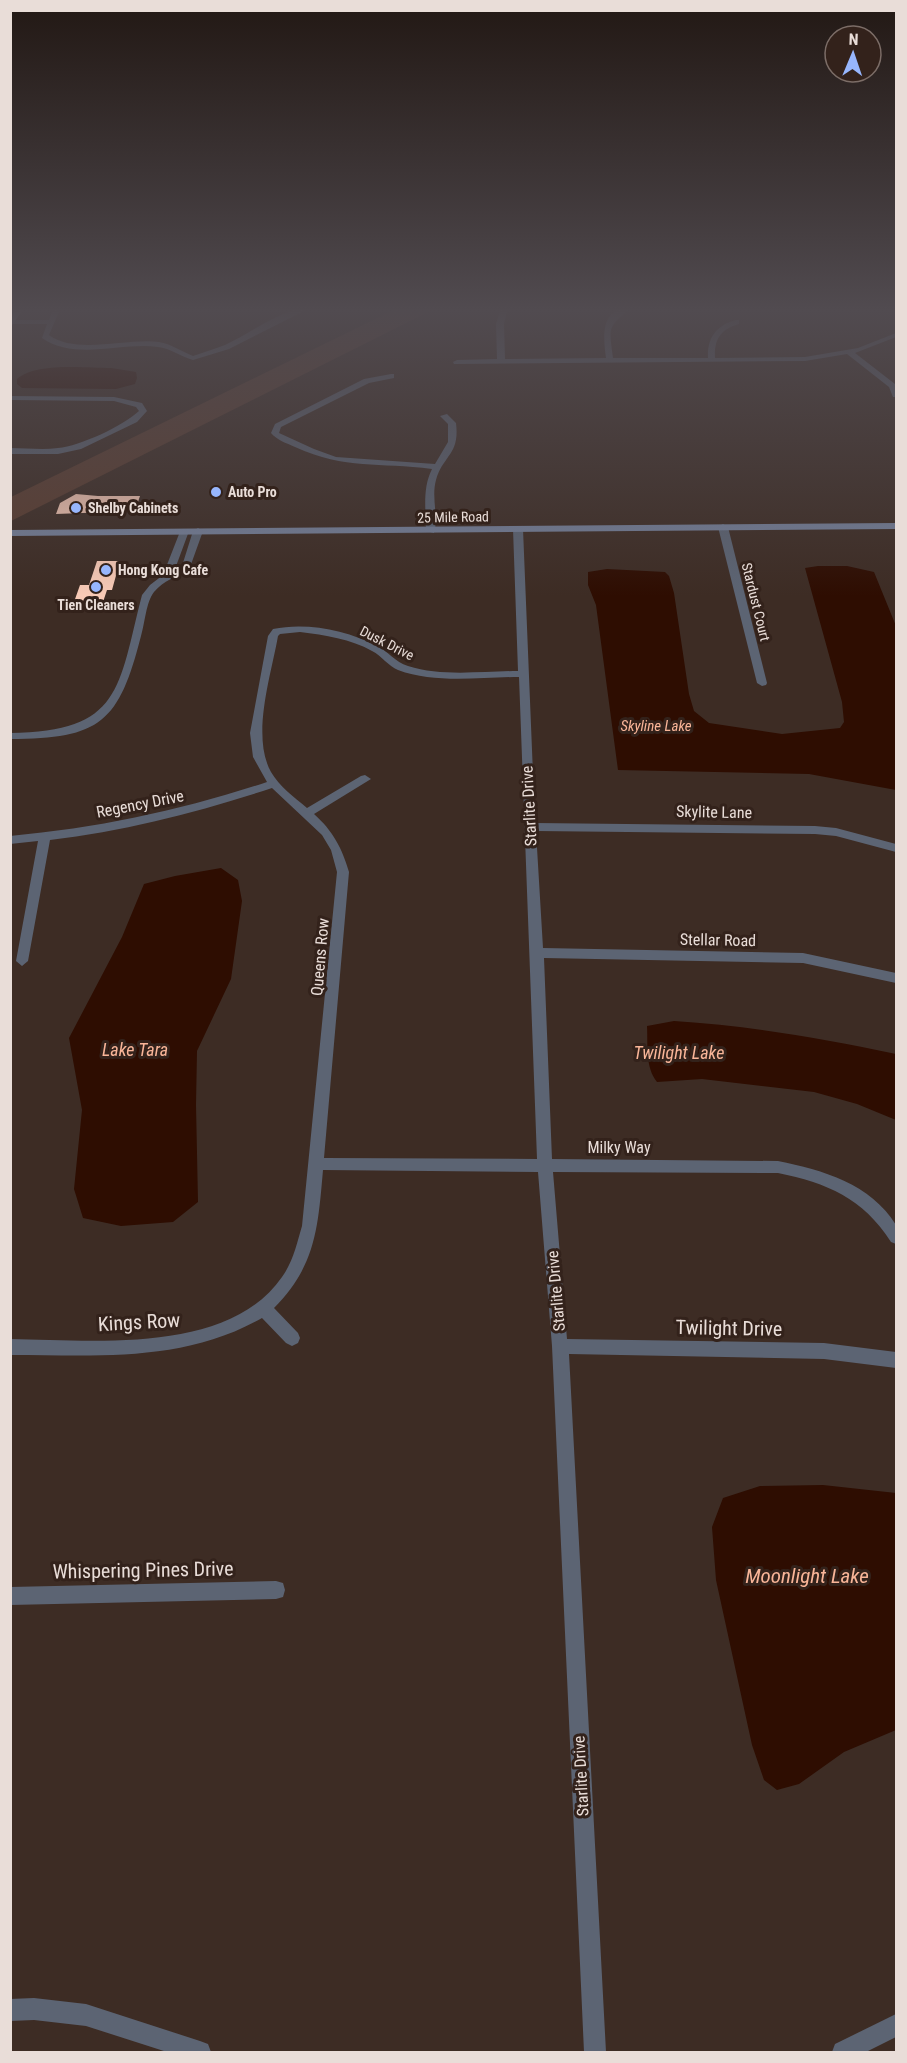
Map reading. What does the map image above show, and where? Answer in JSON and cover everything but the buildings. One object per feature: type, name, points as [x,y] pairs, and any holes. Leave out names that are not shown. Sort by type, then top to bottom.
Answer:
[{"type":"street","points":[[10,451],[58,451],[78,447],[134,420],[143,411],[140,405],[133,403]]},
{"type":"street","points":[[323,403],[278,426],[275,430],[276,435],[323,455],[344,461],[437,467]]},
{"type":"street","points":[[432,531],[430,486],[437,467],[448,456],[453,441],[452,423],[444,416]]},
{"type":"street","name":"25 Mile Road","points":[[10,533],[897,526]]},
{"type":"street","name":"Stardust Court","points":[[723,528],[762,683]]},
{"type":"street","name":"Starlite Drive","points":[[518,529],[522,674],[533,914],[537,953],[545,1164],[560,1346],[595,2052]]},
{"type":"street","points":[[167,577],[175,561],[184,531]]},
{"type":"street","points":[[10,736],[42,736],[68,731],[91,722],[110,706],[122,681],[147,595],[153,587],[167,577],[186,568],[198,531]]},
{"type":"street","name":"Dusk Drive","points":[[277,632],[295,630],[349,638],[379,651],[392,663],[412,671],[522,674]]},
{"type":"street","name":"Queens Row","points":[[263,1308],[286,1285],[300,1258],[310,1226],[343,872],[341,854],[329,836],[308,812],[272,784],[258,760],[255,734],[273,636],[277,632]]},
{"type":"street","points":[[308,812],[365,779]]},
{"type":"street","name":"Regency Drive","points":[[10,840],[141,823],[177,815],[272,784]]},
{"type":"street","name":"Skylite Lane","points":[[530,827],[837,832],[897,848]]},
{"type":"street","points":[[22,961],[45,837]]},
{"type":"street","name":"Stellar Road","points":[[537,953],[804,958],[897,978]]},
{"type":"street","name":"Milky Way","points":[[317,1164],[778,1167],[808,1172],[839,1184],[862,1198],[880,1214],[897,1237]]},
{"type":"street","points":[[263,1308],[291,1338]]},
{"type":"street","name":"Kings Row","points":[[10,1347],[123,1346],[186,1342],[226,1329],[263,1308]]},
{"type":"street","name":"Twilight Drive","points":[[560,1346],[824,1351],[897,1360]]},
{"type":"street","name":"Whispering Pines Drive","points":[[10,1596],[276,1590]]},
{"type":"street","points":[[10,2010],[34,2009],[86,2015],[200,2052]]},
{"type":"street","points":[[843,2052],[897,2025]]},
{"type":"shaded area","points":[[203,403],[246,403],[11,521],[11,497]]},
{"type":"water","name":"Skyline Lake","points":[[847,566],[874,572],[896,626],[896,790],[809,774],[618,770],[596,605],[588,585],[588,572],[607,569],[665,572],[669,576],[674,593],[689,694],[694,711],[709,723],[782,734],[840,728],[844,722],[842,702],[805,568]]},
{"type":"water","name":"Lake Tara","points":[[221,868],[238,880],[242,901],[231,979],[197,1051],[198,1202],[173,1222],[121,1226],[83,1218],[74,1189],[82,1110],[69,1038],[122,937],[144,884]]},
{"type":"water","name":"Twilight Lake","points":[[674,1021],[786,1033],[896,1054],[896,1120],[857,1104],[814,1092],[702,1079],[657,1082],[649,1063],[647,1026]]},
{"type":"water","name":"Moonlight Lake","points":[[823,1485],[896,1493],[896,1730],[844,1752],[799,1784],[777,1790],[764,1780],[752,1745],[716,1580],[712,1527],[723,1498],[760,1486]]},
{"type":"place","name":"Auto Pro","points":[[216,492]]},
{"type":"place","name":"Shelby Cabinets","points":[[76,508]]},
{"type":"place","name":"Hong Kong Cafe","points":[[106,570]]},
{"type":"place","name":"Tien Cleaners","points":[[96,587]]}]
